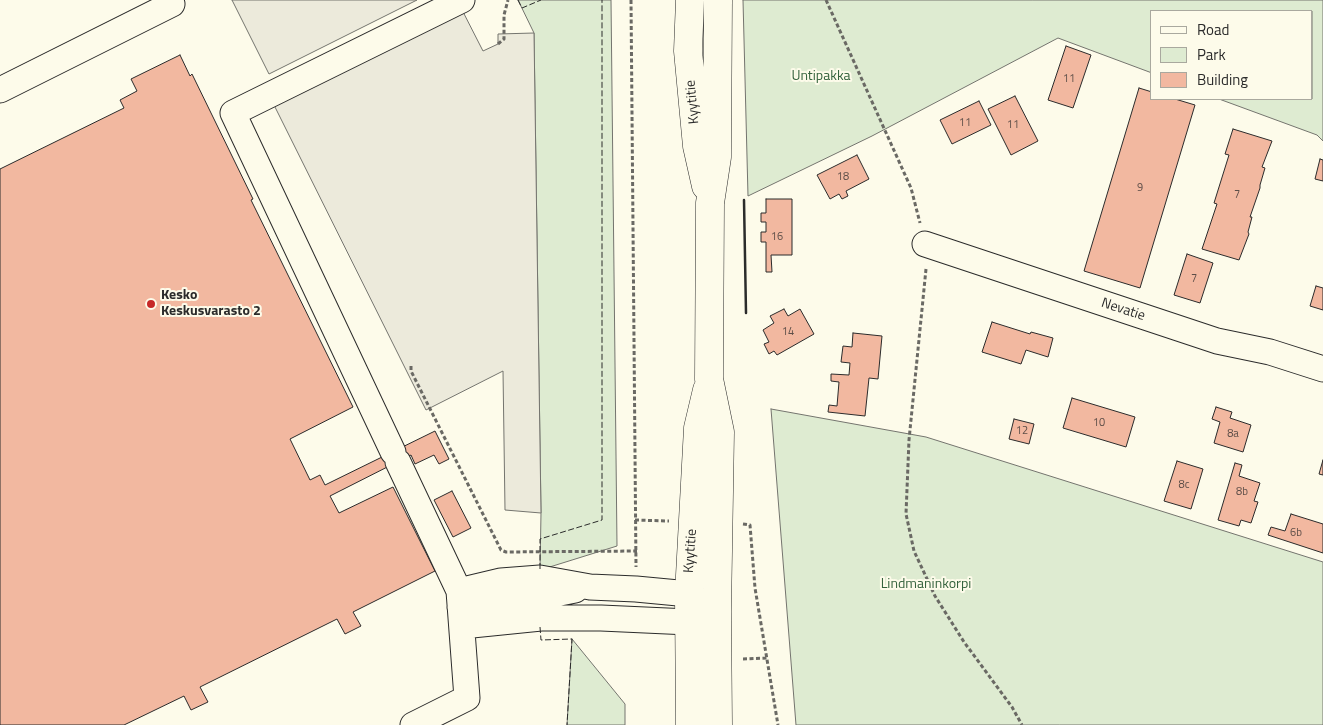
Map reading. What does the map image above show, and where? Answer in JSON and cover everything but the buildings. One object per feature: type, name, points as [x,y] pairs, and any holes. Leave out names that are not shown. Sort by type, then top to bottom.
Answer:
[{"type":"main road","name":"Kyytitie","points":[[690,0],[688,51],[697,146],[710,202]]},
{"type":"main road","name":"Kyytitie","points":[[718,0],[717,149],[710,202],[709,379],[720,432],[717,611],[718,725]]},
{"type":"main road","name":"Kyytitie","points":[[690,725],[688,594],[698,428],[709,379]]},
{"type":"street","points":[[413,725],[467,698],[461,608],[395,457],[234,113],[462,0]]},
{"type":"street","points":[[0,90],[172,4]]},
{"type":"street","name":"Nevatie","points":[[925,244],[1217,341],[1270,352],[1323,370]]},
{"type":"street","points":[[461,608],[500,581],[540,578],[590,587],[636,588],[688,594],[717,611]]},
{"type":"street","points":[[461,608],[540,618],[600,618],[689,622],[717,611]]},
{"type":"path","points":[[498,44],[504,39],[504,14],[508,0]]},
{"type":"path","points":[[631,0],[636,588]]},
{"type":"path","points":[[826,0],[912,188],[925,244],[926,275],[908,440],[906,514],[914,551],[935,596],[964,642],[1012,707],[1022,725]]},
{"type":"path","points":[[411,366],[410,371],[501,550],[506,552],[637,551]]},
{"type":"path","points":[[750,525],[755,588],[778,725]]},
{"type":"green space","points":[[518,0],[611,0],[617,546],[540,570],[541,513],[534,33]]},
{"type":"green space","name":"Untipakka","points":[[743,0],[1323,0],[1323,141],[1317,135],[1222,100],[1313,100],[1313,10],[1150,10],[1150,72],[1058,38],[872,136],[748,196]]},
{"type":"green space","name":"Lindmaninkorpi","points":[[771,409],[926,437],[1323,562],[1323,725],[796,725]]},
{"type":"green space","points":[[572,639],[625,704],[625,725],[567,725]]},
{"type":"shaded area","points":[[232,0],[417,0],[269,74]]},
{"type":"shaded area","points":[[458,2],[483,51],[498,44],[498,34],[534,33],[541,513],[505,510],[503,371],[426,410],[269,95]]},
{"type":"fence","points":[[518,0],[522,8],[541,0]]},
{"type":"fence","points":[[540,569],[540,539],[602,520],[602,0]]},
{"type":"fence","points":[[540,627],[541,640],[572,639],[567,725]]},
{"type":"wall","points":[[744,200],[746,313]]},
{"type":"place","name":"Kesko Keskusvarasto 2","points":[[151,304]]}]
